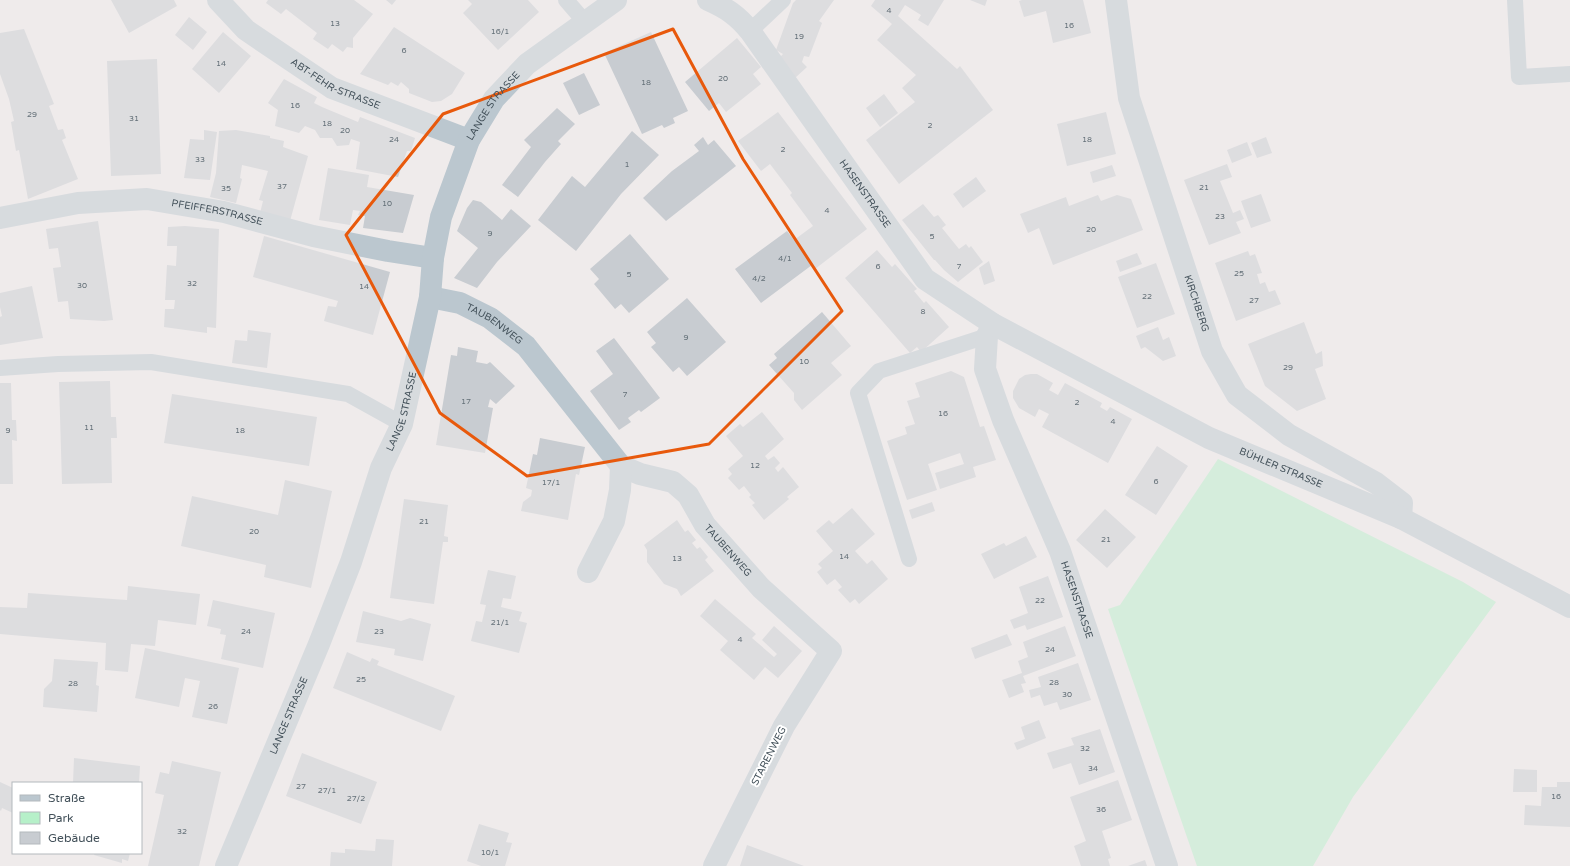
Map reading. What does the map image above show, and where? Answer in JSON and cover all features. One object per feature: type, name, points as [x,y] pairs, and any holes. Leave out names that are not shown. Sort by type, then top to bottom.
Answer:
[{"type":"street","name":"ABT-FEHR-STRASSE","points":[[218,0],[246,30],[332,88],[469,140]]},
{"type":"street","name":"LANGE STRASSE","points":[[226,866],[319,644],[351,562],[381,468],[402,424],[430,297],[433,258],[441,217],[469,140],[494,99],[527,64],[616,0]]},
{"type":"street","name":"HASENSTRASSE","points":[[708,0],[725,8],[740,18],[750,30],[924,279],[990,330],[985,369],[1003,420],[1060,551],[1167,866]]},
{"type":"street","name":"KIRCHBERG","points":[[1116,0],[1129,98],[1212,351],[1237,395],[1289,435],[1376,483],[1402,503],[1401,518]]},
{"type":"street","name":"PFEIFFERSTRASSE","points":[[0,218],[78,203],[147,199],[224,212],[328,239],[433,258]]},
{"type":"street","name":"TAUBENWEG","points":[[430,297],[460,303],[490,318],[526,346],[621,466],[640,474],[673,482],[688,495],[705,525],[761,588],[831,651]]},
{"type":"street","name":"BÜHLER STRASSE","points":[[990,330],[1210,438],[1401,518],[1570,607]]},
{"type":"street","points":[[588,572],[614,521],[620,490],[621,466]]},
{"type":"street","name":"STARENWEG","points":[[714,866],[784,726],[831,651]]},
{"type":"lane","points":[[566,0],[585,22]]},
{"type":"lane","points":[[750,30],[783,0]]},
{"type":"lane","points":[[1515,0],[1519,77],[1570,74]]},
{"type":"lane","points":[[909,559],[858,393],[879,372],[990,330]]},
{"type":"lane","points":[[0,368],[58,364],[151,362],[348,394],[402,424]]},
{"type":"highlighted area","points":[[673,29],[743,159],[842,311],[709,444],[527,476],[440,413],[346,235],[443,114]]},
{"type":"green space","points":[[1218,459],[1463,582],[1496,602],[1353,797],[1313,866],[1197,866],[1108,609],[1120,605]]},
{"type":"building","points":[[111,0],[174,0],[177,6],[129,33]]},
{"type":"building","points":[[268,0],[354,0],[373,14],[353,38],[353,48],[347,47],[343,52],[332,44],[328,49],[313,39],[317,33],[286,9],[281,14],[266,3]]},
{"type":"building","points":[[386,0],[396,0],[392,5]]},
{"type":"building","points":[[468,0],[528,0],[539,12],[498,50],[463,13],[472,4]]},
{"type":"building","points":[[796,0],[834,0],[819,21],[822,23],[809,57],[804,56],[802,62],[807,67],[795,78],[780,57],[783,54],[776,50],[793,3]]},
{"type":"building","points":[[875,0],[944,0],[928,26],[918,20],[921,15],[905,5],[898,16],[957,69],[960,66],[993,110],[899,184],[866,140],[915,102],[902,88],[916,75],[877,40],[892,24],[871,6]]},
{"type":"building","points":[[970,0],[987,0],[985,6]]},
{"type":"building","points":[[1083,0],[1091,33],[1053,43],[1046,11],[1024,17],[1019,1]]},
{"type":"building","points":[[189,17],[207,32],[193,50],[175,35]]},
{"type":"building","points":[[394,27],[465,73],[452,94],[441,101],[432,102],[409,93],[409,89],[401,82],[398,86],[391,82],[388,85],[360,74]]},
{"type":"building","points":[[24,29],[54,104],[49,106],[58,130],[63,129],[66,138],[62,140],[78,179],[28,199],[19,150],[16,151],[11,122],[14,121],[9,99],[0,74],[0,33]]},
{"type":"building","points":[[223,32],[251,56],[219,93],[192,69]]},
{"type":"building","points":[[651,32],[688,111],[673,118],[675,123],[664,128],[662,125],[642,134],[604,53]]},
{"type":"building","points":[[737,38],[761,67],[753,74],[761,84],[726,112],[719,103],[709,111],[685,82]]},
{"type":"building","points":[[157,59],[161,174],[111,176],[107,61]]},
{"type":"building","points":[[584,73],[600,105],[579,115],[563,83]]},
{"type":"building","points":[[284,79],[317,97],[314,103],[322,107],[358,122],[360,117],[415,138],[411,151],[407,151],[398,177],[356,169],[360,142],[351,139],[349,145],[337,146],[332,138],[320,138],[315,130],[305,126],[299,133],[275,126],[278,110],[268,103]]},
{"type":"building","points":[[884,94],[898,113],[880,127],[866,108]]},
{"type":"building","points":[[557,108],[575,124],[558,141],[561,144],[518,197],[502,185],[531,147],[524,140]]},
{"type":"building","points":[[778,112],[867,229],[815,269],[812,265],[761,303],[735,269],[787,231],[794,240],[813,226],[790,195],[792,193],[770,164],[761,171],[738,141]]},
{"type":"building","points":[[1106,112],[1116,154],[1067,166],[1057,124]]},
{"type":"building","points":[[204,130],[217,132],[210,180],[184,178],[190,139],[204,140]]},
{"type":"building","points":[[236,130],[270,136],[270,138],[284,141],[283,147],[308,156],[290,221],[260,213],[263,201],[259,200],[268,171],[242,165],[240,178],[242,179],[236,203],[210,197],[216,173],[219,131]]},
{"type":"building","points":[[632,131],[659,155],[621,194],[576,251],[538,220],[572,176],[585,187]]},
{"type":"building","points":[[703,137],[708,145],[714,140],[736,166],[666,221],[643,198],[672,171],[699,151],[694,145]]},
{"type":"building","points":[[1266,137],[1272,153],[1257,158],[1251,143]]},
{"type":"building","points":[[1247,142],[1252,155],[1232,163],[1227,150]]},
{"type":"building","points":[[1227,164],[1232,177],[1220,181],[1233,213],[1240,210],[1244,219],[1236,222],[1241,233],[1209,245],[1184,180]]},
{"type":"building","points":[[1112,165],[1116,176],[1093,183],[1090,172]]},
{"type":"building","points":[[328,168],[369,175],[367,187],[414,195],[403,233],[363,228],[365,216],[358,215],[360,211],[353,210],[350,225],[319,220]]},
{"type":"building","points":[[976,177],[986,191],[963,208],[953,194]]},
{"type":"building","points":[[1261,194],[1271,221],[1251,228],[1241,201]]},
{"type":"building","points":[[1098,195],[1101,201],[1117,195],[1131,199],[1143,230],[1053,265],[1039,228],[1028,233],[1020,214],[1066,197],[1069,206]]},
{"type":"building","points":[[473,200],[481,202],[502,220],[511,209],[531,226],[497,262],[477,288],[454,278],[478,248],[457,231],[467,208]]},
{"type":"building","points":[[923,204],[934,217],[938,215],[946,225],[942,228],[959,249],[966,244],[969,248],[971,246],[983,262],[958,282],[934,260],[902,220]]},
{"type":"building","points":[[98,221],[113,320],[104,321],[70,319],[68,301],[58,302],[53,268],[61,267],[58,248],[49,249],[46,229]]},
{"type":"building","points":[[185,226],[219,229],[216,328],[207,327],[207,333],[164,327],[165,309],[174,309],[175,300],[165,300],[167,265],[176,266],[177,246],[167,246],[168,227]]},
{"type":"building","points":[[630,234],[669,279],[629,313],[621,304],[615,309],[594,284],[599,279],[590,269]]},
{"type":"building","points":[[264,236],[390,272],[373,335],[324,321],[328,306],[336,307],[338,301],[253,277]]},
{"type":"building","points":[[877,250],[892,267],[895,264],[917,289],[914,291],[924,303],[926,301],[949,327],[921,352],[917,347],[910,353],[845,278]]},
{"type":"building","points":[[1248,251],[1250,256],[1255,254],[1262,273],[1257,274],[1260,284],[1265,282],[1269,292],[1275,290],[1281,304],[1236,321],[1215,263]]},
{"type":"building","points":[[1137,253],[1142,264],[1120,272],[1116,261]]},
{"type":"building","points":[[989,261],[995,281],[984,285],[979,268]]},
{"type":"building","points":[[1156,263],[1175,314],[1137,328],[1118,277]]},
{"type":"building","points":[[32,286],[43,338],[0,345],[0,317],[2,316],[0,307],[0,293]]},
{"type":"building","points":[[687,298],[726,342],[687,376],[679,367],[673,372],[651,347],[656,343],[647,332]]},
{"type":"building","points":[[822,312],[851,346],[831,363],[842,375],[802,410],[794,400],[794,393],[769,365],[777,358],[774,354]]},
{"type":"building","points":[[1304,322],[1316,354],[1322,351],[1323,366],[1315,369],[1326,399],[1297,411],[1265,386],[1248,344]]},
{"type":"building","points":[[1158,327],[1163,340],[1169,337],[1176,356],[1163,361],[1145,347],[1141,349],[1136,336]]},
{"type":"building","points":[[248,330],[271,333],[267,368],[232,363],[235,340],[247,341]]},
{"type":"building","points":[[614,338],[660,398],[641,412],[639,410],[628,418],[631,422],[619,430],[590,391],[613,374],[596,351]]},
{"type":"building","points":[[458,347],[478,351],[476,362],[487,364],[490,362],[515,386],[496,404],[490,399],[488,407],[493,408],[485,453],[436,445],[451,355],[457,356]]},
{"type":"building","points":[[951,371],[964,377],[980,427],[984,426],[996,460],[973,467],[976,477],[940,489],[935,473],[964,464],[960,453],[928,464],[937,490],[907,500],[887,441],[907,434],[905,427],[915,424],[907,401],[920,397],[915,383]]},
{"type":"building","points":[[1037,374],[1053,383],[1049,390],[1058,395],[1065,383],[1102,403],[1100,407],[1107,411],[1110,407],[1132,419],[1108,463],[1042,427],[1049,414],[1039,409],[1035,417],[1019,408],[1013,398],[1013,391],[1019,379],[1025,375]]},
{"type":"building","points":[[110,381],[111,417],[116,417],[117,438],[111,438],[112,483],[62,484],[59,382]]},
{"type":"building","points":[[0,383],[11,383],[12,420],[16,420],[17,441],[12,440],[13,484],[0,484]]},
{"type":"building","points":[[172,394],[317,417],[309,466],[164,443]]},
{"type":"building","points":[[762,412],[784,439],[765,456],[768,460],[774,456],[780,463],[775,468],[778,472],[783,467],[799,487],[787,497],[789,499],[764,520],[752,505],[755,503],[749,497],[751,495],[744,486],[739,490],[728,478],[732,474],[728,469],[743,456],[726,436],[740,424],[743,427]]},
{"type":"building","points":[[540,438],[585,447],[579,475],[576,474],[568,520],[521,511],[523,502],[531,496],[532,490],[526,488],[533,454],[537,455]]},
{"type":"building","points":[[1157,446],[1188,466],[1156,515],[1125,495]]},
{"type":"building","points":[[285,480],[332,491],[311,588],[264,577],[266,565],[181,546],[192,496],[278,515]]},
{"type":"building","points":[[404,499],[448,505],[444,536],[448,537],[448,542],[443,542],[434,604],[390,598]]},
{"type":"building","points":[[932,502],[935,511],[912,519],[909,510]]},
{"type":"building","points":[[852,508],[875,534],[855,551],[867,564],[872,560],[888,579],[859,604],[855,599],[850,603],[838,590],[842,587],[835,579],[827,585],[817,572],[822,568],[818,564],[833,551],[816,531],[829,520],[833,524]]},
{"type":"building","points":[[1105,509],[1136,537],[1107,568],[1076,540]]},
{"type":"building","points":[[677,520],[685,532],[688,530],[696,540],[692,543],[697,549],[700,547],[708,557],[705,560],[714,571],[681,596],[677,589],[664,584],[647,562],[647,550],[644,545]]},
{"type":"building","points":[[1026,536],[1037,557],[994,579],[981,554],[1004,543],[1006,546]]},
{"type":"building","points":[[488,570],[516,576],[511,599],[503,598],[501,607],[522,612],[519,621],[527,623],[519,653],[471,641],[476,621],[482,622],[486,605],[480,604]]},
{"type":"building","points":[[1048,576],[1063,617],[1027,630],[1025,625],[1014,629],[1010,620],[1028,613],[1019,587]]},
{"type":"building","points":[[128,586],[200,594],[196,625],[158,620],[155,646],[131,644],[128,672],[105,670],[106,643],[0,634],[0,607],[27,608],[28,593],[127,600]]},
{"type":"building","points":[[715,599],[756,634],[752,638],[774,657],[777,654],[762,640],[774,626],[802,651],[778,678],[765,667],[754,680],[720,650],[728,641],[700,616]]},
{"type":"building","points":[[213,600],[275,613],[263,668],[221,659],[226,635],[220,634],[221,629],[207,626]]},
{"type":"building","points":[[363,611],[401,621],[410,618],[431,624],[423,661],[394,655],[395,649],[356,642]]},
{"type":"building","points":[[1065,626],[1076,656],[1023,676],[1026,683],[1021,684],[1024,692],[1009,698],[1002,680],[1022,673],[1018,661],[1028,657],[1023,642]]},
{"type":"building","points":[[1007,634],[1012,645],[975,659],[971,648]]},
{"type":"building","points":[[145,648],[239,668],[227,724],[192,717],[200,681],[185,678],[179,707],[135,698]]},
{"type":"building","points":[[347,652],[370,662],[372,658],[379,661],[377,665],[455,696],[441,731],[333,688]]},
{"type":"building","points":[[54,659],[98,662],[96,685],[99,686],[97,712],[43,707],[44,689],[52,681]]},
{"type":"building","points":[[1078,663],[1091,700],[1060,710],[1057,702],[1044,706],[1040,695],[1031,698],[1029,690],[1041,687],[1038,677]]},
{"type":"building","points":[[1039,720],[1046,738],[1017,750],[1014,743],[1025,739],[1021,727]]},
{"type":"building","points":[[1100,729],[1115,772],[1079,785],[1071,763],[1053,769],[1047,753],[1074,745],[1071,738]]},
{"type":"building","points":[[302,753],[377,782],[361,824],[286,796]]},
{"type":"building","points":[[74,758],[140,766],[139,782],[73,782]]},
{"type":"building","points":[[172,761],[221,772],[199,866],[148,866],[164,795],[155,793],[160,772],[169,774]]},
{"type":"building","points":[[1514,769],[1537,770],[1537,792],[1513,792]]},
{"type":"building","points":[[1118,780],[1132,820],[1102,831],[1111,858],[1108,859],[1110,866],[1081,866],[1074,846],[1086,841],[1070,797]]},
{"type":"building","points":[[0,782],[12,788],[12,813],[2,808],[1,811]]},
{"type":"building","points":[[1557,782],[1570,782],[1570,827],[1524,825],[1525,805],[1541,806],[1542,787],[1557,787]]},
{"type":"building","points":[[479,824],[509,833],[506,842],[512,843],[505,866],[481,866],[467,861]]},
{"type":"building","points":[[376,839],[394,840],[392,866],[330,866],[331,852],[345,853],[345,849],[375,851]]},
{"type":"building","points":[[747,845],[804,866],[740,866]]},
{"type":"building","points":[[130,854],[128,861],[122,859],[122,863],[94,855]]},
{"type":"building","points":[[1145,860],[1147,866],[1128,866]]}]
